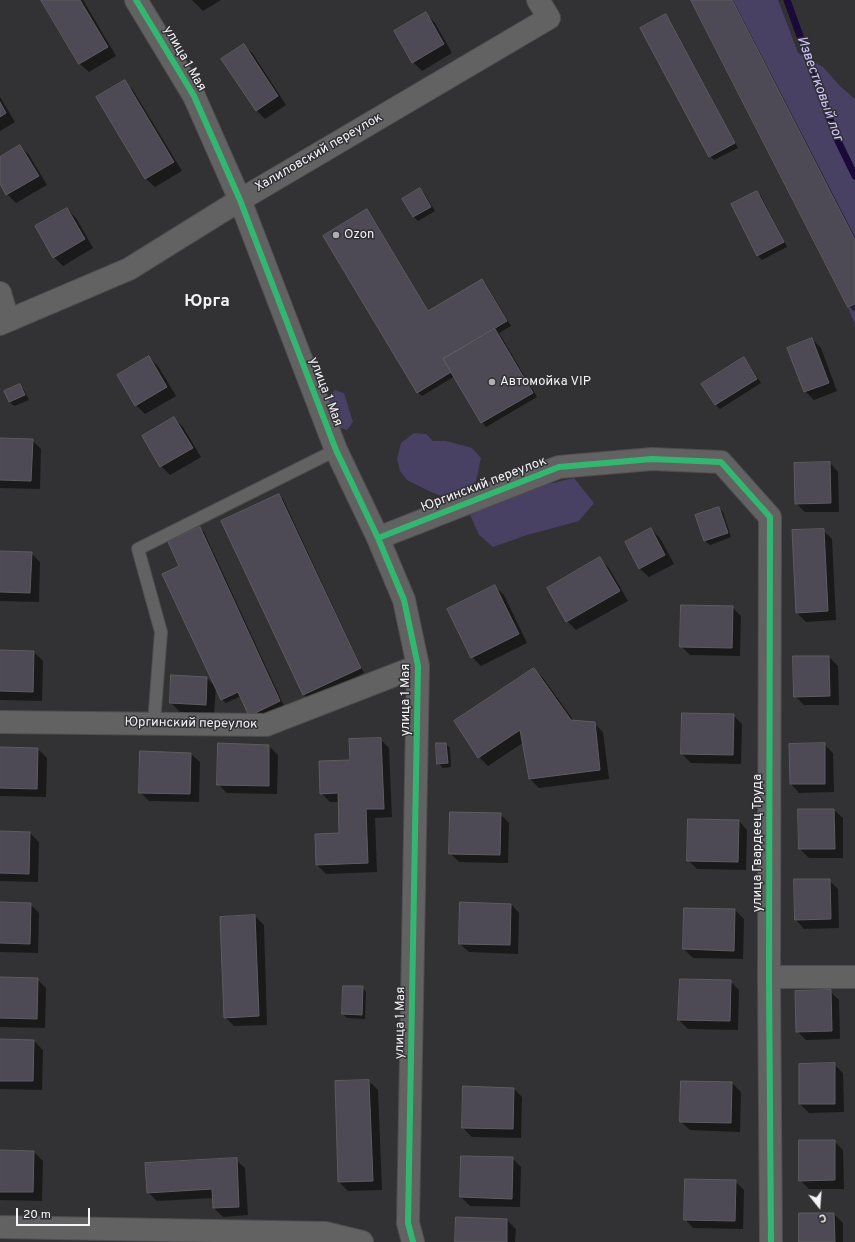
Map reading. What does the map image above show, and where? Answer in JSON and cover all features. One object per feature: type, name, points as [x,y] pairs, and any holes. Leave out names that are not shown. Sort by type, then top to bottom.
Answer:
[{"type":"street","name":"улица 1 Мая","points":[[136,0],[194,96],[240,200],[336,450],[378,538],[404,600],[418,666],[408,1223],[413,1242]]},
{"type":"street","name":"Халиловский переулок","points":[[4,322],[129,269],[544,9]]},
{"type":"street","points":[[0,293],[4,322]]},
{"type":"street","name":"Юргинский переулок","points":[[378,538],[559,467],[652,460],[721,462]]},
{"type":"street","name":"улица Гвардеец Труда","points":[[721,462],[770,517],[769,977],[771,1242]]},
{"type":"street","name":"Юргинский переулок","points":[[0,722],[266,724],[418,666]]},
{"type":"street","points":[[769,977],[855,977]]},
{"type":"street","points":[[0,1227],[325,1232],[362,1242]]},
{"type":"lane","points":[[154,724],[161,632],[138,549],[336,450]]},
{"type":"shaded area","points":[[732,0],[778,0],[798,53],[823,67],[840,86],[855,99],[855,240]]},
{"type":"shaded area","points":[[855,304],[855,325],[848,307]]},
{"type":"shaded area","points":[[335,390],[344,393],[353,422],[347,430],[337,427],[328,398]]},
{"type":"shaded area","points":[[414,433],[426,434],[433,441],[446,441],[472,448],[481,458],[476,481],[467,490],[444,497],[407,480],[400,471],[397,459],[401,443]]},
{"type":"shaded area","points":[[574,478],[594,503],[579,521],[527,535],[493,547],[479,535],[470,515],[511,493]]},
{"type":"building","points":[[41,0],[80,0],[108,47],[79,64]]},
{"type":"building","points":[[691,0],[732,0],[855,240],[855,304],[848,307]]},
{"type":"building","points":[[426,12],[444,44],[412,63],[394,31]]},
{"type":"building","points":[[666,14],[735,143],[709,157],[640,28]]},
{"type":"building","points":[[244,44],[278,96],[256,111],[221,59]]},
{"type":"building","points":[[125,80],[174,162],[145,179],[96,97]]},
{"type":"building","points":[[0,102],[6,113],[0,117]]},
{"type":"building","points":[[20,145],[39,176],[6,195],[0,184],[0,157]]},
{"type":"building","points":[[420,188],[431,207],[413,217],[402,199]]},
{"type":"building","points":[[757,191],[784,242],[757,256],[731,204]]},
{"type":"building","points":[[67,208],[85,239],[53,258],[35,226]]},
{"type":"building","points":[[367,209],[428,311],[482,279],[507,321],[443,359],[451,372],[417,393],[323,236]]},
{"type":"building","name":"Автомойка VIP","points":[[495,329],[533,393],[481,423],[443,359]]},
{"type":"building","points":[[812,338],[829,383],[804,392],[787,348]]},
{"type":"building","points":[[149,356],[167,387],[135,406],[117,375]]},
{"type":"building","points":[[744,357],[757,379],[715,405],[701,384]]},
{"type":"building","points":[[20,384],[25,395],[9,402],[4,391]]},
{"type":"building","points":[[174,417],[193,448],[160,467],[142,436]]},
{"type":"building","points":[[0,438],[33,439],[31,481],[0,480]]},
{"type":"building","points":[[830,462],[831,503],[795,504],[794,463]]},
{"type":"building","points":[[279,494],[361,668],[303,695],[221,521]]},
{"type":"building","points":[[719,507],[728,533],[704,541],[695,515]]},
{"type":"building","points":[[200,527],[280,701],[249,716],[238,692],[221,700],[162,574],[179,566],[168,542]]},
{"type":"building","points":[[651,528],[665,555],[639,569],[625,542]]},
{"type":"building","points":[[824,529],[828,611],[796,613],[792,530]]},
{"type":"building","points":[[0,551],[32,552],[30,593],[0,592]]},
{"type":"building","points":[[600,557],[620,591],[566,622],[547,588]]},
{"type":"building","points":[[495,585],[519,634],[471,658],[447,609]]},
{"type":"building","points":[[681,605],[733,606],[732,648],[680,647]]},
{"type":"building","points":[[0,650],[34,651],[33,692],[0,691]]},
{"type":"building","points":[[793,656],[829,656],[830,696],[794,697]]},
{"type":"building","points":[[534,668],[571,720],[595,722],[600,770],[529,779],[520,730],[478,758],[454,721]]},
{"type":"building","points":[[171,675],[207,677],[206,705],[170,703]]},
{"type":"building","points":[[682,713],[734,714],[733,755],[681,754]]},
{"type":"building","points":[[381,738],[384,809],[366,809],[368,863],[316,865],[315,834],[339,833],[338,793],[320,794],[319,761],[350,760],[349,739]]},
{"type":"building","points":[[218,743],[269,745],[269,786],[217,785]]},
{"type":"building","points":[[436,743],[446,743],[448,763],[437,764]]},
{"type":"building","points":[[825,743],[825,784],[790,784],[789,744]]},
{"type":"building","points":[[0,747],[38,748],[37,789],[0,788]]},
{"type":"building","points":[[140,751],[191,753],[190,794],[139,793]]},
{"type":"building","points":[[798,809],[834,809],[835,849],[799,849]]},
{"type":"building","points":[[450,812],[501,813],[500,855],[449,854]]},
{"type":"building","points":[[688,819],[739,820],[738,862],[687,861]]},
{"type":"building","points":[[0,831],[30,832],[29,874],[0,873]]},
{"type":"building","points":[[794,879],[830,879],[831,919],[795,920]]},
{"type":"building","points":[[0,902],[31,903],[30,944],[0,943]]},
{"type":"building","points":[[460,902],[511,904],[510,945],[459,944]]},
{"type":"building","points":[[684,908],[735,909],[734,951],[683,949]]},
{"type":"building","points":[[255,915],[259,1016],[224,1018],[220,917]]},
{"type":"building","points":[[0,977],[38,978],[37,1019],[0,1018]]},
{"type":"building","points":[[680,979],[731,980],[730,1021],[678,1020]]},
{"type":"building","points":[[343,986],[363,986],[362,1015],[342,1014]]},
{"type":"building","points":[[831,990],[832,1031],[796,1032],[795,991]]},
{"type":"building","points":[[0,1039],[34,1040],[33,1081],[0,1081]]},
{"type":"building","points":[[835,1063],[835,1104],[799,1104],[799,1064]]},
{"type":"building","points":[[369,1080],[373,1181],[338,1182],[335,1081]]},
{"type":"building","points":[[681,1081],[732,1082],[731,1123],[680,1122]]},
{"type":"building","points":[[463,1086],[514,1088],[513,1129],[462,1128]]},
{"type":"building","points":[[799,1140],[835,1140],[835,1180],[799,1181]]},
{"type":"building","points":[[0,1150],[34,1151],[33,1192],[0,1192]]},
{"type":"building","points":[[461,1156],[513,1157],[512,1199],[460,1197]]},
{"type":"building","points":[[237,1158],[239,1207],[213,1208],[212,1189],[147,1193],[145,1163]]},
{"type":"building","points":[[685,1179],[736,1180],[735,1221],[684,1220]]},
{"type":"building","points":[[799,1213],[834,1213],[835,1242],[799,1242]]},
{"type":"building","points":[[456,1217],[507,1219],[507,1242],[455,1242]]},
{"type":"waterway","name":"Известковый лог","points":[[787,0],[837,139],[855,176]]},
{"type":"cycle path","points":[[136,0],[194,96],[240,200],[336,450],[378,538],[404,600],[418,666],[408,1223],[413,1242]]},
{"type":"cycle path","points":[[378,538],[559,467],[652,459],[721,462],[770,517],[769,977],[771,1242]]},
{"type":"place","name":"Ozon","points":[[336,235]]},
{"type":"place","name":"Автомойка VIP","points":[[492,382]]},
{"type":"district","name":"Юрга","points":[[207,303]]}]
